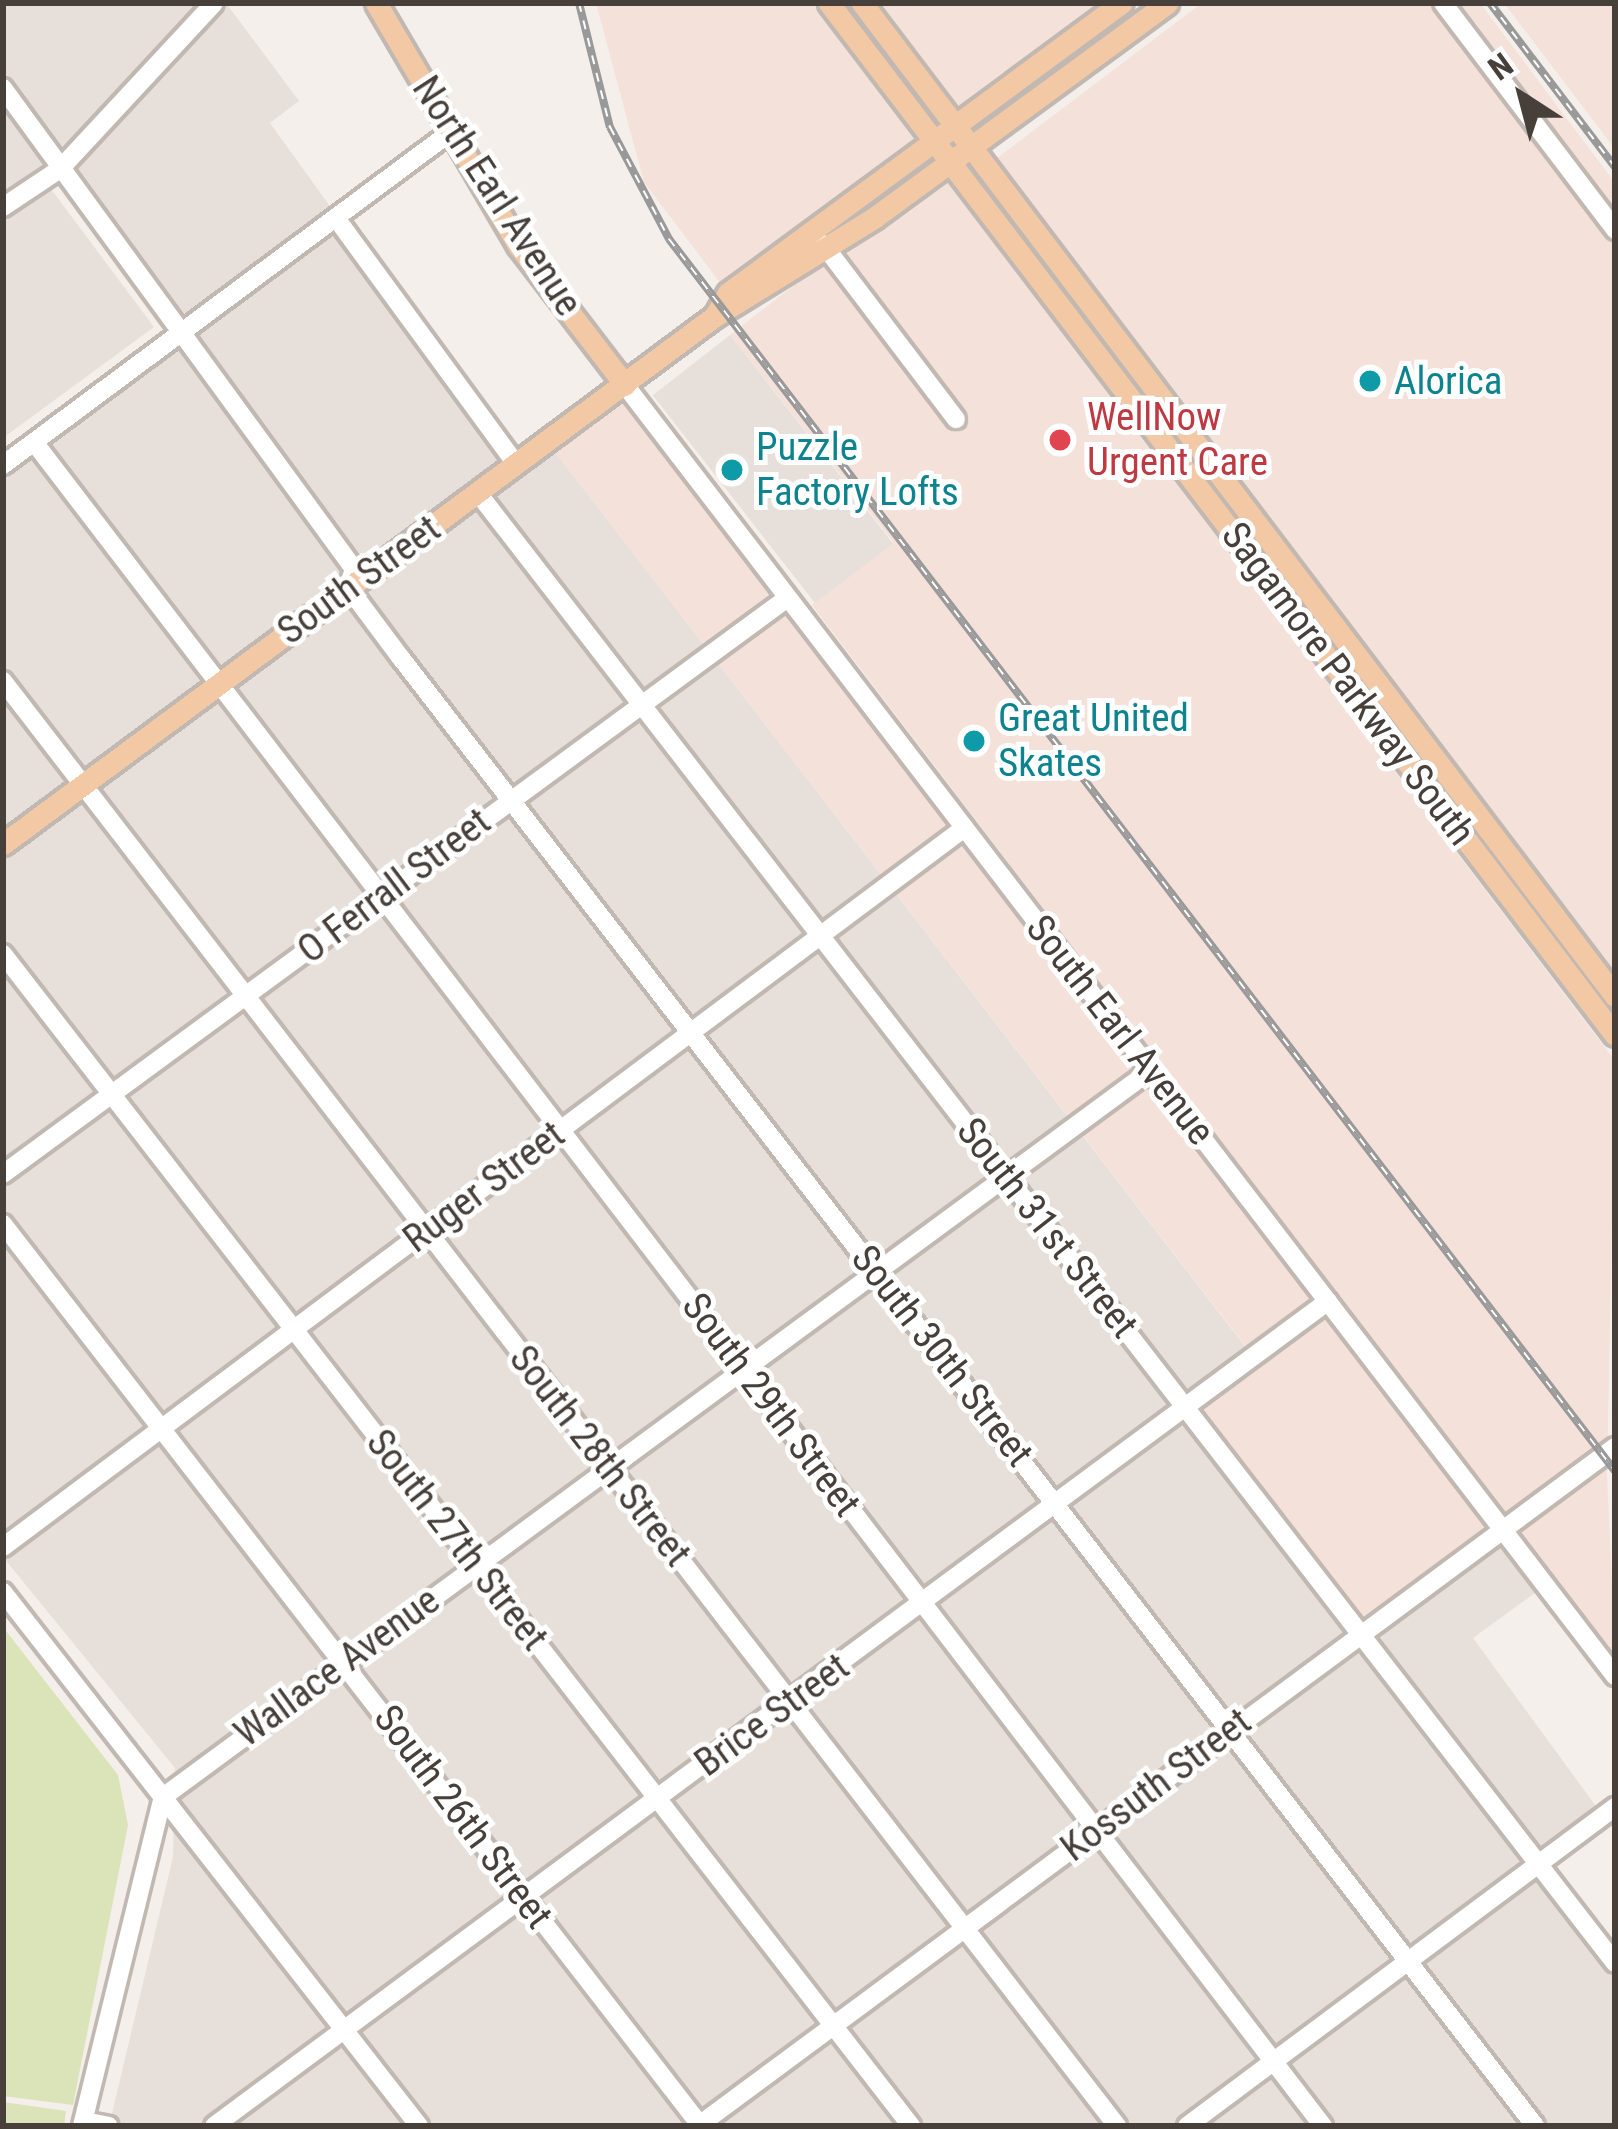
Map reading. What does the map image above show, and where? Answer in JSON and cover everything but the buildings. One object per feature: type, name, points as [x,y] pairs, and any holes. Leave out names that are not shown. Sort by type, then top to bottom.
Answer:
[{"type":"main road","name":"North Earl Avenue","points":[[376,3],[518,244],[625,385]]},
{"type":"main road","name":"Sagamore Parkway South","points":[[829,3],[1615,1035]]},
{"type":"main road","name":"Sagamore Parkway South","points":[[862,3],[1615,996]]},
{"type":"main road","name":"South Street","points":[[716,316],[728,293],[1122,3]]},
{"type":"main road","name":"South Street","points":[[3,844],[716,316],[949,163],[1167,3]]},
{"type":"street","points":[[3,207],[60,169],[214,3]]},
{"type":"street","points":[[1443,3],[1615,230]]},
{"type":"street","points":[[3,88],[180,333]]},
{"type":"street","points":[[3,465],[452,131]]},
{"type":"street","points":[[336,218],[517,465]]},
{"type":"street","points":[[823,244],[956,419]]},
{"type":"street","name":"South 30th Street","points":[[180,333],[354,569],[348,587],[1535,2126]]},
{"type":"street","name":"South Earl Avenue","points":[[625,385],[1615,1676]]},
{"type":"street","name":"South 29th Street","points":[[34,442],[214,688],[560,1130],[1323,2126]]},
{"type":"street","name":"South 31st Street","points":[[478,493],[1615,1963]]},
{"type":"street","name":"O Ferrall Street","points":[[3,1174],[786,599]]},
{"type":"street","name":"South 28th Street","points":[[3,681],[789,1703],[968,1925],[1117,2126]]},
{"type":"street","name":"Ruger Street","points":[[3,1547],[964,828]]},
{"type":"street","name":"South 27th Street","points":[[3,954],[911,2126]]},
{"type":"street","name":"Wallace Avenue","points":[[159,1791],[345,1662],[1150,1071]]},
{"type":"street","name":"South 26th Street","points":[[3,1224],[700,2126]]},
{"type":"street","name":"Brice Street","points":[[214,2126],[1328,1301]]},
{"type":"street","name":"Kossuth Street","points":[[700,2126],[1615,1448]]},
{"type":"street","points":[[3,1592],[419,2126]]},
{"type":"street","points":[[109,2126],[83,2123],[159,1791]]},
{"type":"street","points":[[1187,2126],[1615,1807]]},
{"type":"shaded area","points":[[3,3],[226,3],[299,101],[270,123],[516,464],[548,443],[1254,1358],[1502,1528],[1546,1585],[1473,1638],[1598,1809],[1524,1864],[1615,1979],[1615,2126],[109,2126],[173,1857],[175,1768],[3,1557],[3,465],[180,333],[60,169],[3,207]]},
{"type":"shaded area","points":[[596,3],[828,3],[934,143],[728,293],[644,182]]},
{"type":"shaded area","points":[[876,3],[1108,3],[958,114]]},
{"type":"shaded area","points":[[1202,3],[1480,3],[1615,183],[1615,972],[996,159]]},
{"type":"shaded area","points":[[1504,3],[1615,3],[1615,149]]},
{"type":"shaded area","points":[[940,172],[1615,1061],[1607,1473],[1615,1658],[812,605],[894,543],[730,335]]},
{"type":"shaded area","points":[[48,185],[154,327],[3,438],[3,218]]},
{"type":"shaded area","points":[[730,335],[893,544],[816,604],[653,395]]},
{"type":"shaded area","points":[[625,385],[1502,1528],[1361,1633],[1186,1409],[1254,1357],[548,443]]},
{"type":"green space","points":[[3,1627],[118,1775],[128,1825],[73,2105],[3,2096]]},
{"type":"green space","points":[[3,2102],[66,2111],[64,2126],[3,2126]]},
{"type":"railway","points":[[579,3],[610,127],[669,239],[1615,1471]]},
{"type":"railway","points":[[1490,3],[1615,167]]},
{"type":"place","name":"Alorica","points":[[1370,381]]},
{"type":"place","name":"WellNow Urgent Care","points":[[1060,440]]},
{"type":"place","name":"Puzzle Factory Lofts","points":[[732,470]]},
{"type":"place","name":"Great United Skates","points":[[974,741]]}]
